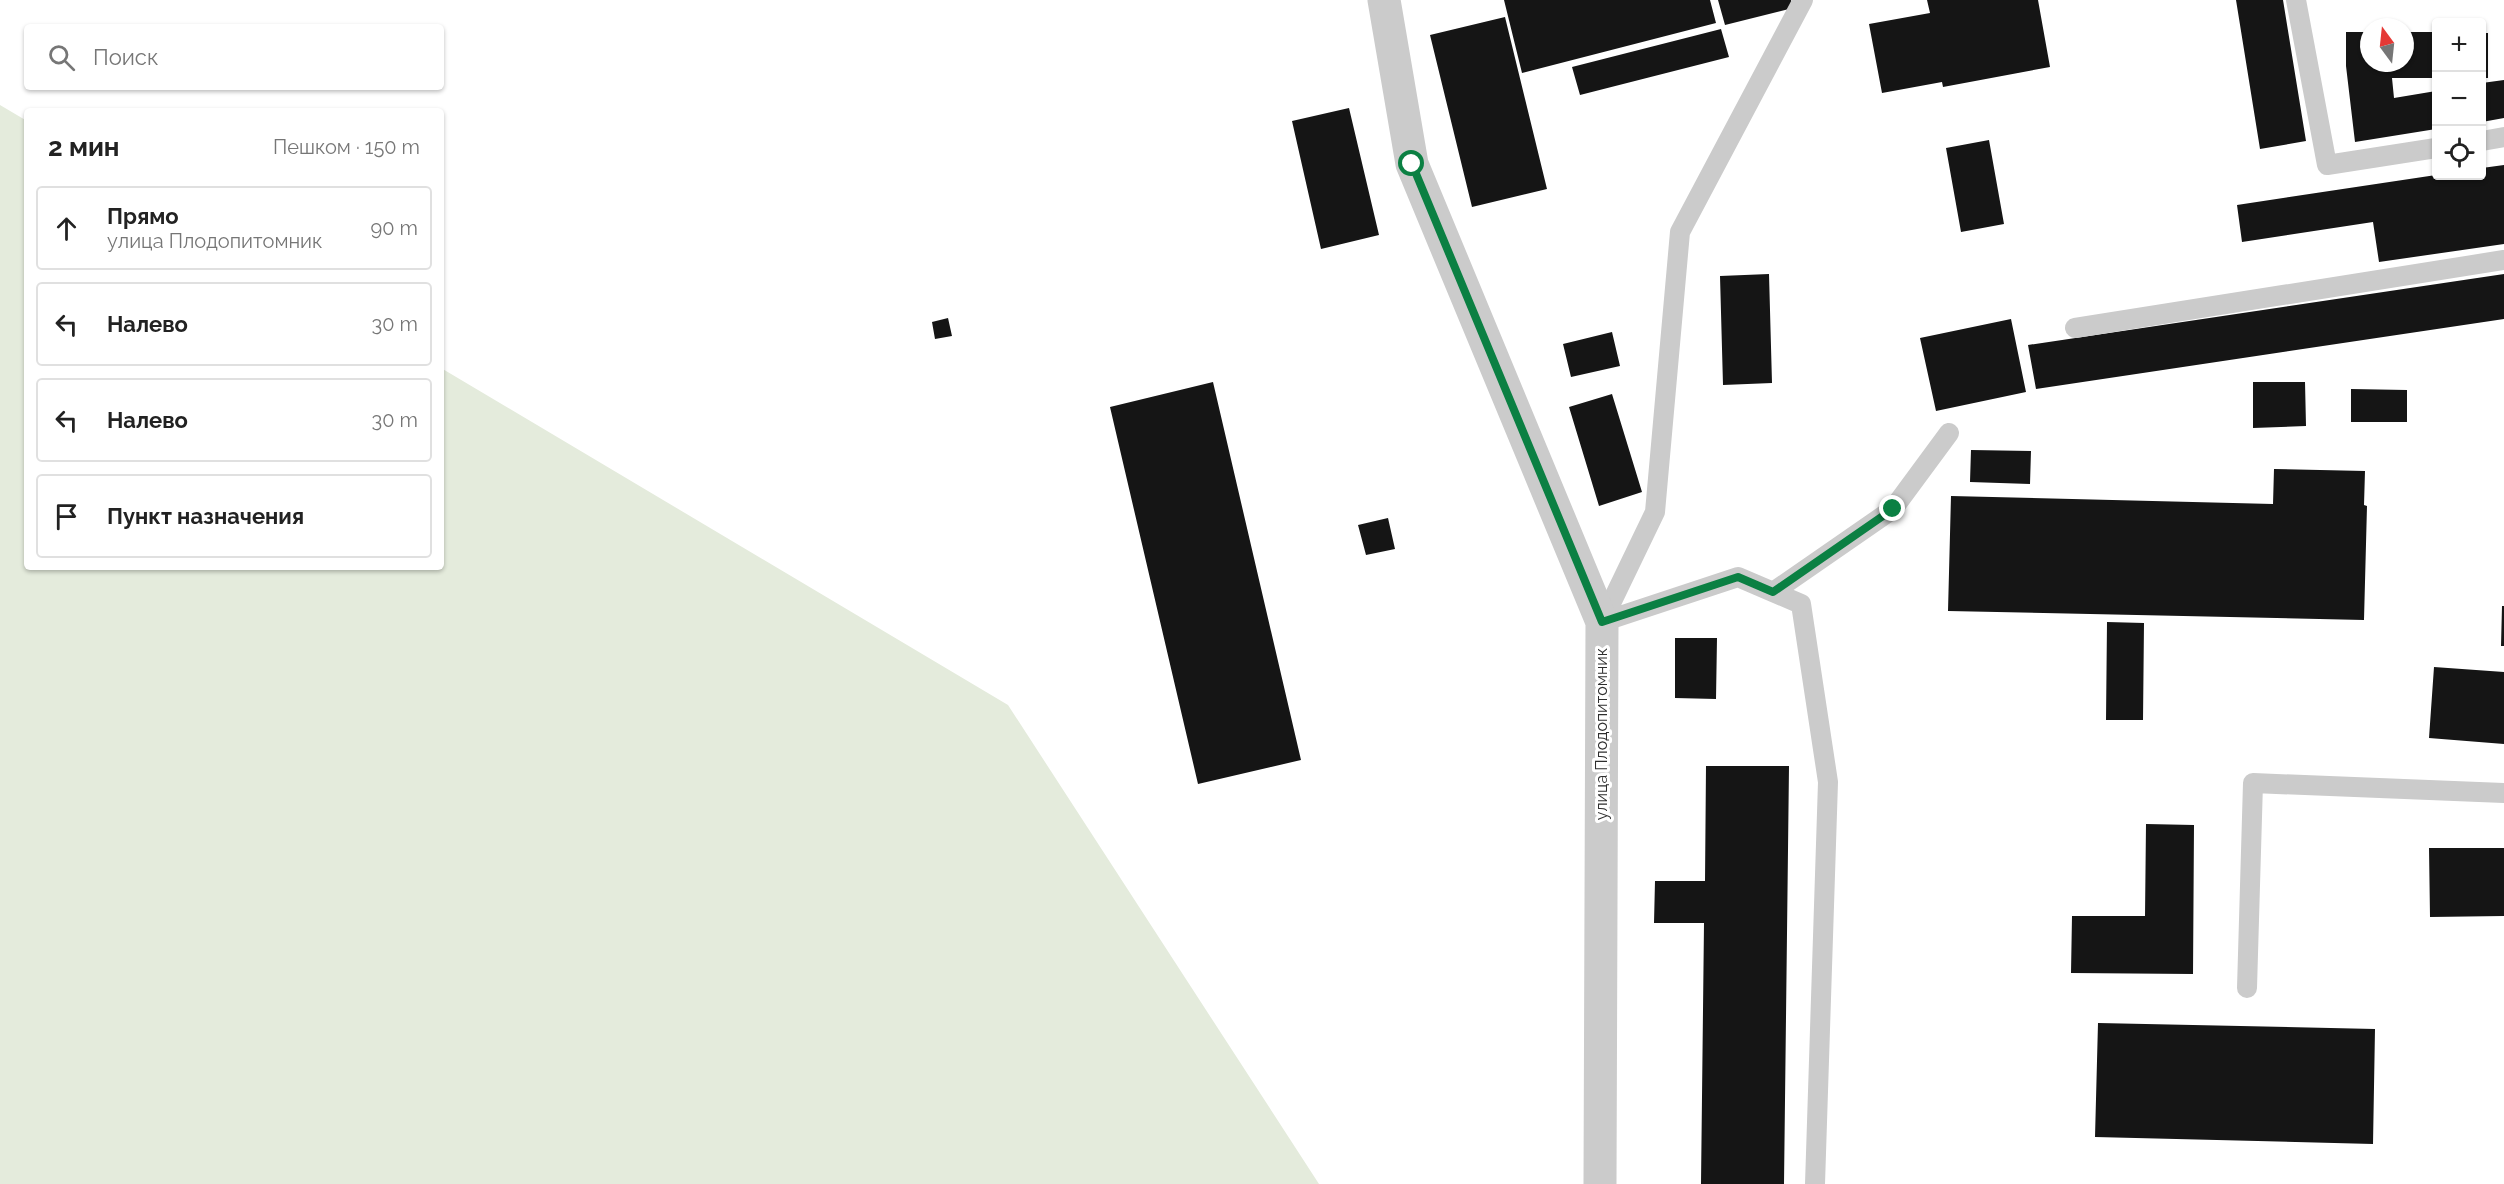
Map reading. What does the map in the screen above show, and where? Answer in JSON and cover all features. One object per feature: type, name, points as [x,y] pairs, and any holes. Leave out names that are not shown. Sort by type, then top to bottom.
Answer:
[{"type":"street","name":"улица Плодопитомник","points":[[1384,0],[1412,164],[1602,622],[1600,1184]]},
{"type":"lane","points":[[1602,622],[1655,513],[1680,232],[1785,38],[1803,0]]},
{"type":"lane","points":[[2296,0],[2326,165],[2432,149]]},
{"type":"lane","points":[[2486,140],[2504,137]]},
{"type":"lane","points":[[2075,328],[2504,260]]},
{"type":"lane","points":[[1773,592],[1893,509],[1949,433]]},
{"type":"lane","points":[[1602,622],[1738,577],[1801,604],[1828,782],[1815,1184]]},
{"type":"lane","points":[[2247,988],[2253,783],[2504,793]]},
{"type":"green space","points":[[0,105],[24,119],[24,570],[444,570],[444,370],[1008,705],[1319,1184],[0,1184]]},
{"type":"building","points":[[1504,0],[1710,0],[1716,23],[1522,73]]},
{"type":"building","points":[[1718,0],[1791,0],[1793,8],[1725,25]]},
{"type":"building","points":[[1927,0],[2038,0],[2050,67],[1943,87],[1942,82],[1882,93],[1869,24],[1930,13]]},
{"type":"building","points":[[2236,0],[2283,0],[2306,141],[2260,149]]},
{"type":"building","points":[[1505,17],[1547,189],[1472,207],[1430,35]]},
{"type":"building","points":[[1721,29],[1729,57],[1580,95],[1572,67]]},
{"type":"building","points":[[2346,32],[2360,32],[2360,72],[2414,72],[2414,32],[2432,32],[2432,78],[2392,78],[2394,98],[2432,92],[2432,130],[2355,142],[2346,66]]},
{"type":"building","points":[[2486,33],[2488,33],[2488,78],[2486,78]]},
{"type":"building","points":[[2504,80],[2504,118],[2486,121],[2486,82]]},
{"type":"building","points":[[1349,108],[1379,235],[1321,249],[1292,121]]},
{"type":"building","points":[[1989,140],[2004,224],[1961,232],[1946,148]]},
{"type":"building","points":[[2504,165],[2504,244],[2379,262],[2373,222],[2242,242],[2237,205],[2432,176],[2432,180],[2486,180],[2486,167]]},
{"type":"building","points":[[1769,274],[1772,383],[1723,385],[1720,276]]},
{"type":"building","points":[[2504,274],[2504,319],[2036,389],[2028,345]]},
{"type":"building","points":[[948,318],[952,336],[935,339],[932,322]]},
{"type":"building","points":[[2011,319],[2026,392],[1936,411],[1920,338]]},
{"type":"building","points":[[1612,332],[1620,366],[1571,377],[1563,344]]},
{"type":"building","points":[[1213,382],[1301,760],[1198,784],[1110,407]]},
{"type":"building","points":[[2253,382],[2305,382],[2306,426],[2253,428]]},
{"type":"building","points":[[2351,389],[2407,390],[2407,422],[2351,422]]},
{"type":"building","points":[[1612,394],[1642,492],[1599,506],[1569,407]]},
{"type":"building","points":[[1971,450],[2031,451],[2030,484],[1970,482]]},
{"type":"building","points":[[2274,469],[2365,471],[2364,505],[2367,506],[2364,620],[1948,611],[1951,496],[2273,504]]},
{"type":"building","points":[[1388,518],[1395,549],[1366,555],[1358,525]]},
{"type":"building","points":[[2502,606],[2504,606],[2504,646],[2501,646]]},
{"type":"building","points":[[2107,622],[2144,623],[2143,720],[2106,720]]},
{"type":"building","points":[[1675,638],[1717,638],[1716,699],[1675,698]]},
{"type":"building","points":[[2434,667],[2504,672],[2504,744],[2429,738]]},
{"type":"building","points":[[1706,766],[1789,766],[1784,1184],[1701,1184],[1704,923],[1654,923],[1655,881],[1705,881]]},
{"type":"building","points":[[2146,824],[2194,825],[2193,974],[2071,973],[2072,916],[2145,916]]},
{"type":"building","points":[[2429,848],[2504,848],[2504,916],[2430,917]]},
{"type":"building","points":[[2098,1023],[2375,1029],[2373,1144],[2095,1137]]},
{"type":"route","points":[[1412,164],[1602,622],[1738,577],[1773,592],[1893,509]]}]
